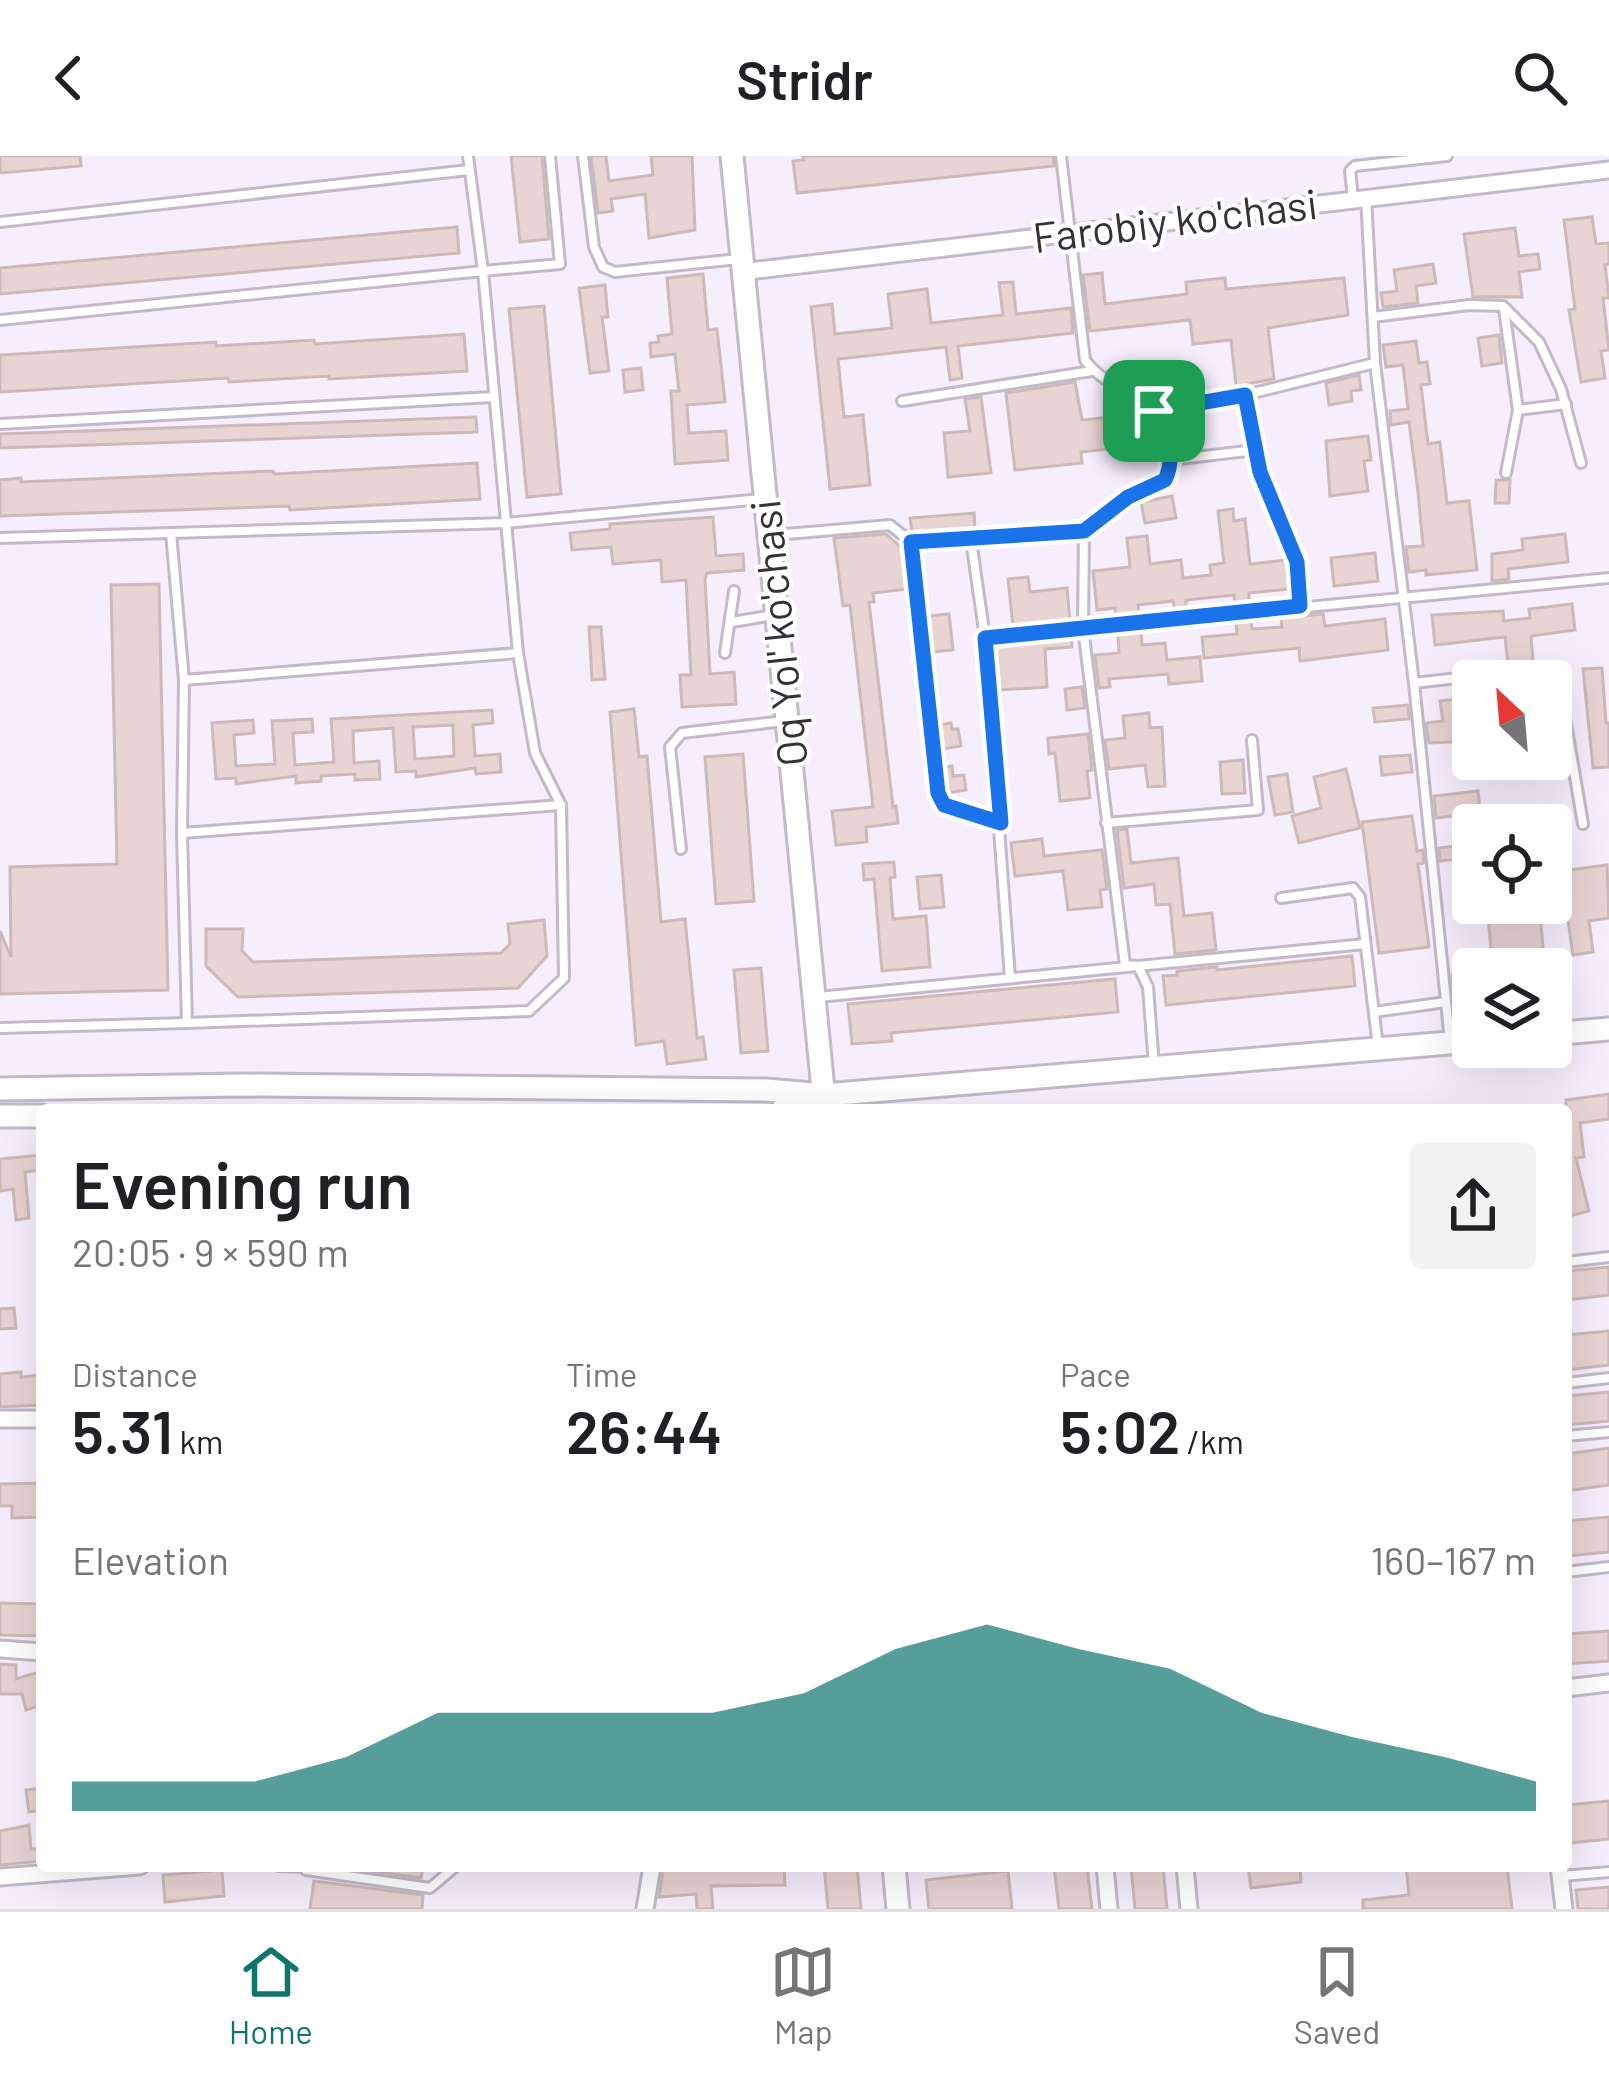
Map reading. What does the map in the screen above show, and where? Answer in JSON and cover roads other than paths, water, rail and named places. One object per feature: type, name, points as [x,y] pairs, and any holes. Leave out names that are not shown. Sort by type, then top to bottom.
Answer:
[{"type":"main road","name":"Oq Yol' ko'chasi","points":[[732,156],[824,1102]]},
{"type":"main road","points":[[1572,1032],[1609,1029]]},
{"type":"main road","points":[[0,1089],[242,1085],[766,1090],[824,1102],[1154,1067],[1452,1043]]},
{"type":"main road","points":[[0,1116],[36,1116]]},
{"type":"main road","points":[[895,1872],[898,1909]]},
{"type":"street","name":"Farobiy ko'chasi","points":[[741,266],[1609,170]]},
{"type":"street","points":[[0,1419],[36,1419]]},
{"type":"street","points":[[0,1649],[36,1652]]},
{"type":"street","points":[[1572,1687],[1609,1683]]},
{"type":"street","points":[[0,1877],[64,1872]]},
{"type":"street","points":[[645,1909],[651,1872]]},
{"type":"street","points":[[1106,1872],[1109,1909]]},
{"type":"street","points":[[1186,1872],[1189,1909]]},
{"type":"street","points":[[1559,1872],[1564,1909]]},
{"type":"lane","points":[[0,1028],[529,1011],[564,978],[561,805],[535,753],[518,652],[468,156]]},
{"type":"lane","points":[[0,320],[560,265],[550,156]]},
{"type":"lane","points":[[583,156],[594,248],[602,267],[615,272],[741,266]]},
{"type":"lane","points":[[767,536],[890,526],[911,542],[1084,531],[1128,497],[1165,480],[1171,460],[1163,420],[1146,401],[1093,371],[1084,360],[1061,156]]},
{"type":"lane","points":[[1447,156],[1355,166],[1350,171],[1359,196],[1446,1002],[1452,1017]]},
{"type":"lane","points":[[0,222],[469,170]]},
{"type":"lane","points":[[1372,317],[1469,304],[1503,306],[1539,342],[1566,404],[1581,463]]},
{"type":"lane","points":[[1503,306],[1518,410],[1506,473]]},
{"type":"lane","points":[[1154,411],[1245,395],[1375,363]]},
{"type":"lane","points":[[902,401],[1093,371]]},
{"type":"lane","points":[[1245,395],[1260,472],[1297,562],[1300,606]]},
{"type":"lane","points":[[0,424],[494,397]]},
{"type":"lane","points":[[1518,410],[1566,404]]},
{"type":"lane","points":[[1171,460],[1255,450]]},
{"type":"lane","points":[[0,538],[506,523],[764,499]]},
{"type":"lane","points":[[1084,531],[1083,628],[1125,964]]},
{"type":"lane","points":[[171,533],[184,680],[187,1023]]},
{"type":"lane","points":[[971,540],[985,638],[1010,978]]},
{"type":"lane","points":[[911,542],[938,793],[944,805],[1001,823]]},
{"type":"lane","points":[[985,638],[1609,578]]},
{"type":"lane","points":[[725,653],[734,591]]},
{"type":"lane","points":[[732,622],[775,614]]},
{"type":"lane","points":[[184,680],[518,652]]},
{"type":"lane","points":[[1414,683],[1537,669],[1553,673],[1560,688],[1583,824]]},
{"type":"lane","points":[[681,849],[670,747],[682,733],[786,721]]},
{"type":"lane","points":[[1106,823],[1258,810],[1252,740]]},
{"type":"lane","points":[[182,833],[561,805]]},
{"type":"lane","points":[[1281,898],[1353,888],[1360,897],[1378,1049]]},
{"type":"lane","points":[[814,997],[1366,944]]},
{"type":"lane","points":[[1125,964],[1138,966],[1148,987],[1154,1067]]},
{"type":"lane","points":[[1374,1012],[1446,1002]]},
{"type":"lane","points":[[1572,1261],[1609,1257]]},
{"type":"lane","points":[[1572,1382],[1609,1378]]},
{"type":"lane","points":[[1572,1435],[1609,1432]]},
{"type":"lane","points":[[1572,1570],[1609,1567]]},
{"type":"lane","points":[[1572,1871],[1609,1872]]},
{"type":"lane","points":[[331,1872],[430,1888],[451,1872]]}]
